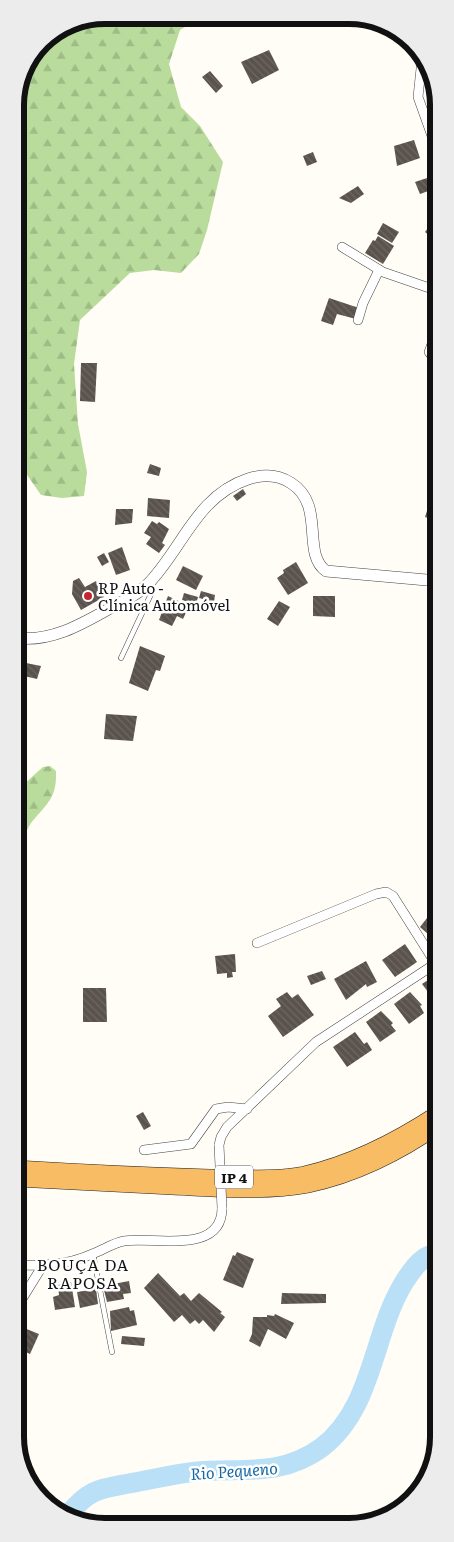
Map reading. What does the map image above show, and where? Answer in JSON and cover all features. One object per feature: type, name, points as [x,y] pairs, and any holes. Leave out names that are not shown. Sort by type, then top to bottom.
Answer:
[{"type":"highway","name":"IP 4","points":[[24,1168],[188,1176],[288,1176],[318,1170],[358,1156],[393,1140],[430,1118]]},
{"type":"highway","name":"IP 4","points":[[24,1179],[233,1190],[290,1187],[325,1180],[363,1167],[405,1147],[430,1131]]},
{"type":"street","points":[[421,67],[418,97],[430,130]]},
{"type":"street","points":[[342,247],[379,270],[430,288]]},
{"type":"street","points":[[358,320],[363,303],[379,270]]},
{"type":"street","points":[[24,637],[47,636],[75,627],[136,593],[152,579],[206,505],[237,484],[258,476],[276,476],[295,485],[304,494],[308,502],[316,558],[326,571],[430,580]]},
{"type":"street","points":[[257,943],[376,894],[386,892],[393,896],[430,952]]},
{"type":"street","points":[[24,1265],[61,1264],[93,1254],[126,1240],[176,1242],[200,1237],[218,1226],[222,1208],[219,1145],[223,1132],[316,1042],[430,968]]},
{"type":"street","points":[[144,1150],[191,1144],[216,1110],[228,1107],[247,1108]]},
{"type":"street","points":[[24,1295],[43,1265]]},
{"type":"lane","points":[[121,658],[151,594],[152,579]]},
{"type":"lane","points":[[93,1254],[112,1352]]},
{"type":"green space","points":[[105,24],[190,24],[180,30],[169,64],[181,107],[200,126],[223,162],[207,230],[199,254],[181,273],[154,270],[130,273],[80,320],[74,364],[78,424],[87,472],[84,496],[62,498],[41,495],[24,471],[24,100],[27,84],[32,69],[51,44],[79,28]]},
{"type":"green space","points":[[50,766],[56,771],[55,788],[50,800],[31,823],[24,838],[24,784],[43,767]]},
{"type":"building","points":[[269,50],[279,70],[252,84],[241,62]]},
{"type":"building","points":[[210,71],[223,86],[216,93],[202,77]]},
{"type":"building","points":[[414,140],[420,158],[397,166],[394,146]]},
{"type":"building","points":[[313,152],[317,162],[307,166],[303,156]]},
{"type":"building","points":[[427,178],[430,190],[420,194],[415,182]]},
{"type":"building","points":[[358,186],[364,194],[351,203],[339,198]]},
{"type":"building","points":[[383,223],[399,232],[392,243],[377,234]]},
{"type":"building","points":[[430,225],[430,236],[425,232]]},
{"type":"building","points":[[378,236],[394,246],[383,264],[365,253],[373,240],[375,241]]},
{"type":"building","points":[[329,298],[359,308],[356,319],[337,314],[333,325],[321,321]]},
{"type":"building","points":[[81,363],[97,363],[95,402],[80,401]]},
{"type":"building","points":[[430,462],[430,475],[427,474]]},
{"type":"building","points":[[150,464],[161,468],[159,476],[147,473]]},
{"type":"building","points":[[243,489],[246,494],[237,501],[233,496]]},
{"type":"building","points":[[148,498],[170,500],[169,518],[147,516]]},
{"type":"building","points":[[430,502],[430,519],[425,517]]},
{"type":"building","points":[[116,509],[133,509],[132,523],[115,525]]},
{"type":"building","points":[[152,521],[157,524],[159,522],[169,529],[162,543],[165,545],[159,553],[146,544],[151,537],[144,533]]},
{"type":"building","points":[[122,547],[130,570],[116,575],[108,553]]},
{"type":"building","points":[[104,553],[109,562],[102,566],[97,557]]},
{"type":"building","points":[[296,562],[308,583],[288,595],[277,578],[284,573],[283,570]]},
{"type":"building","points":[[183,566],[203,576],[196,590],[176,580]]},
{"type":"building","points":[[79,578],[85,587],[96,581],[104,597],[81,610],[72,594],[73,581]]},
{"type":"building","points":[[201,591],[215,595],[214,602],[199,598]]},
{"type":"building","points":[[184,593],[198,597],[196,604],[182,600]]},
{"type":"building","points":[[168,596],[189,606],[183,619],[177,616],[172,626],[159,620]]},
{"type":"building","points":[[313,596],[335,596],[335,617],[313,616]]},
{"type":"building","points":[[279,601],[290,607],[278,626],[267,619]]},
{"type":"building","points":[[140,646],[165,656],[160,671],[156,670],[148,691],[129,683]]},
{"type":"building","points":[[24,663],[41,666],[37,679],[24,676]]},
{"type":"building","points":[[24,680],[27,681],[24,694]]},
{"type":"building","points":[[106,714],[137,716],[133,741],[104,739]]},
{"type":"building","points":[[427,918],[430,921],[430,936],[420,927]]},
{"type":"building","points":[[405,944],[417,962],[395,977],[382,960]]},
{"type":"building","points":[[235,954],[236,972],[232,972],[233,977],[227,978],[227,973],[217,974],[215,956]]},
{"type":"building","points":[[366,961],[377,982],[367,987],[366,984],[346,1000],[334,979]]},
{"type":"building","points":[[322,971],[326,979],[311,985],[307,976]]},
{"type":"building","points":[[430,978],[430,995],[422,984]]},
{"type":"building","points":[[83,988],[106,988],[107,1022],[83,1022]]},
{"type":"building","points":[[287,992],[292,998],[298,994],[314,1015],[283,1037],[268,1016],[281,1006],[276,999]]},
{"type":"building","points":[[410,992],[422,1005],[420,1006],[424,1013],[409,1024],[394,1004]]},
{"type":"building","points":[[381,1011],[393,1023],[391,1025],[396,1031],[380,1042],[366,1022]]},
{"type":"building","points":[[355,1032],[364,1044],[367,1042],[372,1050],[347,1067],[333,1047]]},
{"type":"building","points":[[143,1112],[151,1126],[144,1130],[136,1116]]},
{"type":"building","points":[[237,1252],[254,1259],[243,1288],[223,1280],[233,1255],[235,1256]]},
{"type":"building","points":[[158,1273],[180,1296],[184,1293],[191,1301],[199,1293],[222,1312],[220,1313],[225,1317],[214,1332],[203,1320],[199,1324],[195,1320],[190,1324],[182,1315],[174,1322],[144,1288]]},
{"type":"building","points":[[129,1281],[131,1293],[123,1294],[124,1299],[107,1302],[103,1286]]},
{"type":"building","points":[[71,1282],[75,1307],[55,1310],[53,1297],[59,1295],[58,1285]]},
{"type":"building","points":[[96,1289],[98,1304],[80,1308],[77,1292]]},
{"type":"building","points":[[282,1293],[326,1294],[326,1303],[281,1304]]},
{"type":"building","points":[[129,1307],[130,1311],[134,1310],[137,1325],[111,1331],[110,1311]]},
{"type":"building","points":[[275,1314],[294,1323],[286,1339],[268,1329],[260,1347],[249,1341],[252,1334],[253,1317],[267,1317],[267,1315],[274,1316]]},
{"type":"building","points":[[24,1328],[39,1334],[30,1354],[24,1351]]},
{"type":"building","points":[[122,1336],[145,1338],[144,1346],[121,1344]]},
{"type":"waterway","name":"Rio Pequeno","points":[[72,1511],[84,1499],[98,1490],[193,1472],[259,1469],[290,1464],[321,1448],[338,1432],[362,1393],[384,1326],[403,1284],[419,1262],[430,1255]]},
{"type":"place","name":"RP Auto - Clínica Automóvel","points":[[88,596]]},
{"type":"district","name":"BOUÇA DA RAPOSA","points":[[83,1273]]}]
